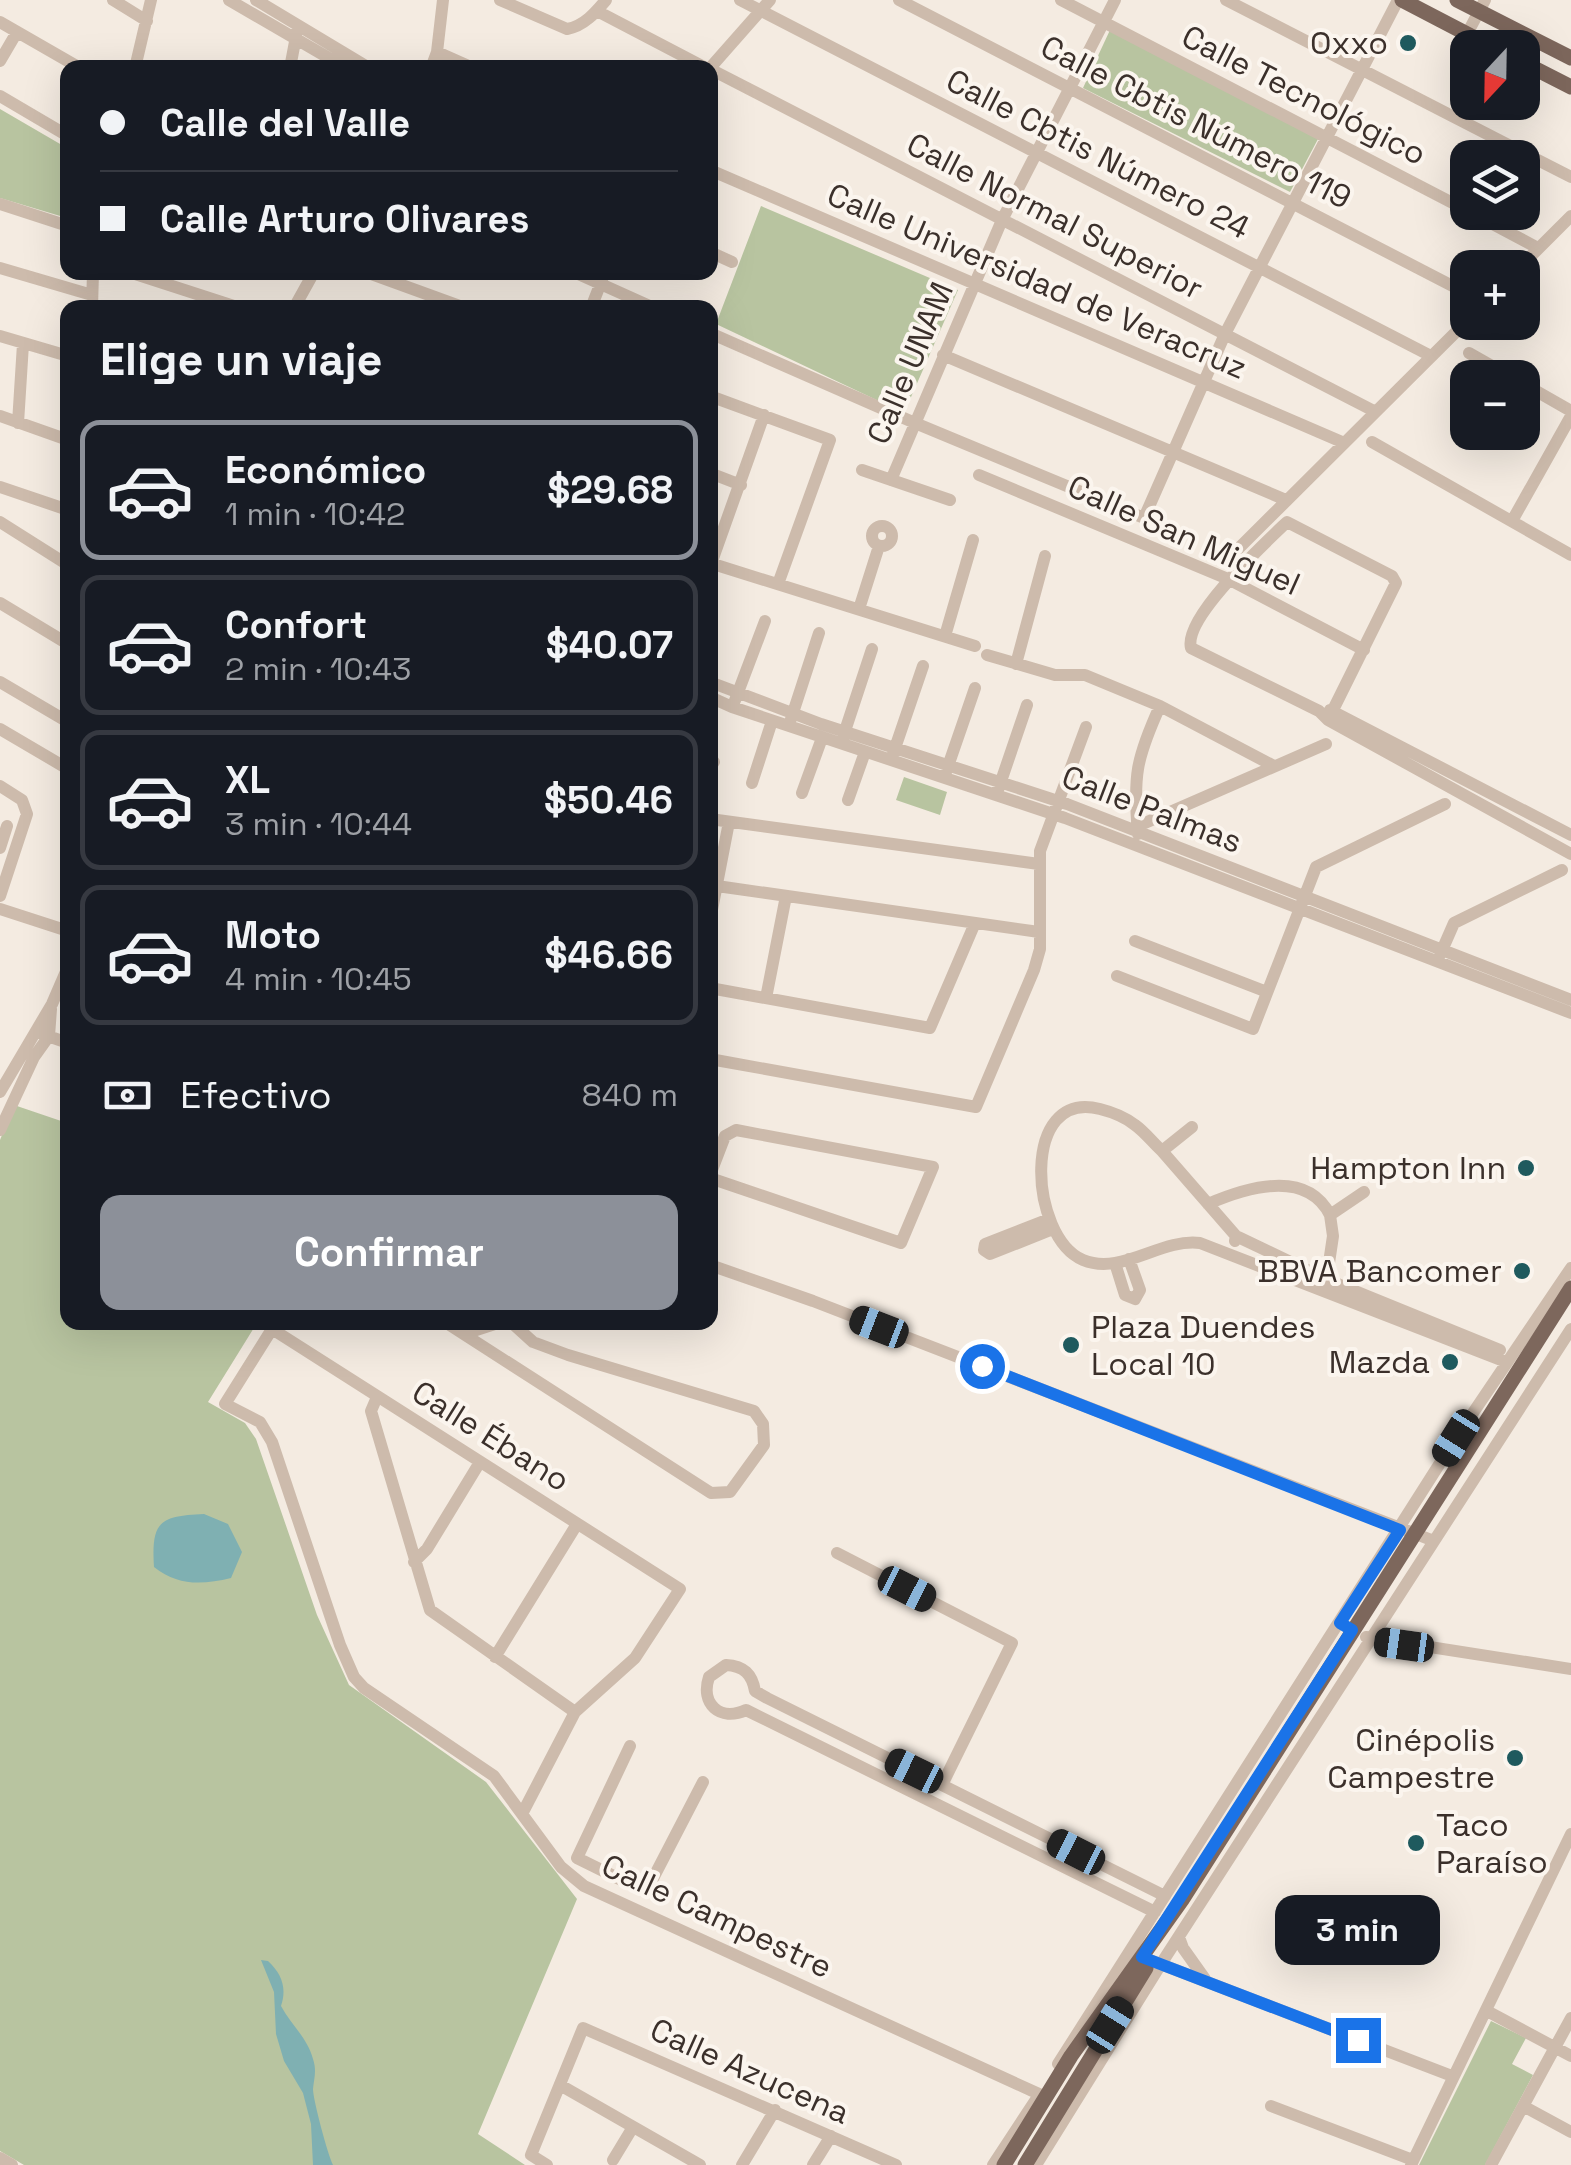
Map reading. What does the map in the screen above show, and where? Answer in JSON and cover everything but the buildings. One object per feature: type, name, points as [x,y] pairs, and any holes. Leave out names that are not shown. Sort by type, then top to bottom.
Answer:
[{"type":"main road","points":[[1400,0],[1459,30]]},
{"type":"main road","points":[[1457,0],[1482,6],[1571,58]]},
{"type":"main road","points":[[1540,71],[1571,87]]},
{"type":"main road","points":[[1418,1536],[1548,1312],[1571,1288]]},
{"type":"main road","points":[[1025,2165],[1356,1631],[1571,1304]]},
{"type":"main road","points":[[1004,2165],[1094,2014],[1152,1960],[1200,1896],[1356,1631]]},
{"type":"main road","points":[[1090,2057],[1101,2033],[1094,2014]]},
{"type":"street","points":[[112,0],[148,21]]},
{"type":"street","points":[[137,60],[152,0]]},
{"type":"street","points":[[229,0],[353,60]]},
{"type":"street","points":[[256,0],[335,60]]},
{"type":"street","points":[[434,60],[443,0]]},
{"type":"street","points":[[500,0],[567,29],[576,27],[601,6]]},
{"type":"street","name":"Calle Cbtis Número 24","points":[[740,0],[766,5],[1035,152],[1431,356]]},
{"type":"street","name":"Calle Cbtis Número 119","points":[[899,0],[1450,285]]},
{"type":"street","name":"Calle Tecnológico","points":[[1061,0],[1450,202]]},
{"type":"street","name":"Calle UNAM","points":[[891,480],[1002,220],[1115,0]]},
{"type":"street","points":[[1226,0],[1571,177]]},
{"type":"street","points":[[718,336],[915,424],[1144,518],[1224,334],[1400,0]]},
{"type":"street","points":[[716,60],[766,5]]},
{"type":"street","name":"Calle Normal Superior","points":[[601,6],[695,60]]},
{"type":"street","points":[[1469,30],[1482,6]]},
{"type":"street","points":[[0,22],[66,60]]},
{"type":"street","points":[[0,61],[17,32]]},
{"type":"street","points":[[292,60],[297,32]]},
{"type":"street","points":[[437,52],[454,60]]},
{"type":"street","name":"Calle Normal Superior","points":[[718,73],[1374,411]]},
{"type":"street","points":[[0,96],[60,131]]},
{"type":"street","name":"Calle Universidad de Veracruz","points":[[718,173],[1342,442]]},
{"type":"street","points":[[0,204],[60,223]]},
{"type":"street","points":[[1538,248],[1571,216]]},
{"type":"street","name":"Calle Tecnológico","points":[[1504,230],[1538,248]]},
{"type":"street","points":[[718,256],[732,262]]},
{"type":"street","points":[[0,268],[89,300]]},
{"type":"street","points":[[154,280],[215,300]]},
{"type":"street","points":[[385,280],[432,300]]},
{"type":"street","points":[[605,280],[640,300]]},
{"type":"street","points":[[0,336],[60,354]]},
{"type":"street","points":[[1237,550],[1450,338]]},
{"type":"street","points":[[18,423],[23,344]]},
{"type":"street","points":[[1469,353],[1481,360]]},
{"type":"street","points":[[944,355],[1286,500]]},
{"type":"street","points":[[1512,521],[1571,413],[1540,394]]},
{"type":"street","points":[[718,399],[830,440],[778,584]]},
{"type":"street","points":[[0,416],[60,437]]},
{"type":"street","points":[[718,545],[764,416]]},
{"type":"street","points":[[1372,442],[1571,555]]},
{"type":"street","points":[[862,470],[950,500]]},
{"type":"street","name":"Calle San Miguel","points":[[979,475],[1228,579],[1364,650]]},
{"type":"street","points":[[718,476],[741,484]]},
{"type":"street","points":[[0,486],[60,507]]},
{"type":"street","points":[[0,522],[60,560]]},
{"type":"street","points":[[1327,714],[1396,588],[1392,576],[1287,522],[1228,579],[1191,634],[1192,648],[1327,714],[1472,782],[1571,836]]},
{"type":"street","points":[[945,636],[973,540]]},
{"type":"street","points":[[860,609],[879,546]]},
{"type":"street","points":[[1016,664],[1045,556]]},
{"type":"street","points":[[718,566],[975,646]]},
{"type":"street","points":[[0,604],[60,639]]},
{"type":"street","points":[[735,701],[765,621]]},
{"type":"street","points":[[791,721],[819,633]]},
{"type":"street","points":[[842,738],[872,649]]},
{"type":"street","points":[[988,655],[1056,675],[1085,675],[1160,706],[1274,766]]},
{"type":"street","points":[[893,755],[924,666]]},
{"type":"street","points":[[0,682],[60,717]]},
{"type":"street","name":"Calle Palmas","points":[[718,688],[772,721],[791,721],[822,738],[842,738],[865,752],[893,755]]},
{"type":"street","points":[[946,772],[974,688]]},
{"type":"street","name":"Calle Palmas","points":[[718,698],[1055,808],[1138,829],[1302,903]]},
{"type":"street","points":[[998,790],[1027,705]]},
{"type":"street","points":[[1139,846],[1135,773],[1140,751],[1160,706]]},
{"type":"street","points":[[1327,714],[1571,853]]},
{"type":"street","points":[[752,783],[772,721]]},
{"type":"street","points":[[718,1059],[976,1106],[1034,970],[1040,949],[1040,851],[1086,727]]},
{"type":"street","points":[[0,729],[60,765]]},
{"type":"street","points":[[802,792],[822,738]]},
{"type":"street","points":[[1138,829],[1326,744]]},
{"type":"street","points":[[848,800],[865,752]]},
{"type":"street","points":[[1462,794],[1472,782]]},
{"type":"street","points":[[0,786],[26,805],[0,848]]},
{"type":"street","points":[[1118,976],[1253,1029],[1316,868],[1444,804]]},
{"type":"street","name":"Calle Palmas","points":[[1055,808],[1139,846],[1302,903],[1571,1013]]},
{"type":"street","points":[[718,820],[1039,864]]},
{"type":"street","points":[[718,866],[729,822]]},
{"type":"street","points":[[0,896],[10,826]]},
{"type":"street","points":[[1439,956],[1454,923],[1562,870]]},
{"type":"street","points":[[718,887],[1039,932]]},
{"type":"street","points":[[766,998],[786,896]]},
{"type":"street","points":[[0,909],[60,929]]},
{"type":"street","points":[[718,989],[930,1028],[975,923]]},
{"type":"street","points":[[1135,941],[1268,992]]},
{"type":"street","name":"Calle Palmas","points":[[1439,956],[1571,1000]]},
{"type":"street","points":[[0,1092],[42,1034],[60,986]]},
{"type":"street","points":[[42,1034],[60,1040]]},
{"type":"street","points":[[0,1130],[9,1080]]},
{"type":"street","points":[[1326,1285],[1236,1236],[1133,1123],[1089,1106],[1070,1109],[1055,1120],[1046,1134],[1042,1155],[1051,1224],[1070,1252],[1084,1261],[1114,1264],[1185,1241],[1326,1285],[1509,1359]]},
{"type":"street","points":[[1162,1151],[1192,1127]]},
{"type":"street","points":[[718,1155],[730,1131],[933,1168],[901,1243],[718,1180]]},
{"type":"street","points":[[1208,1204],[1248,1188],[1286,1186],[1318,1197],[1330,1215],[1333,1236],[1326,1285]]},
{"type":"street","points":[[1330,1215],[1364,1192]]},
{"type":"street","points":[[1020,1236],[1051,1224]]},
{"type":"street","points":[[1231,1253],[1236,1236]]},
{"type":"street","points":[[1114,1264],[1125,1295],[1135,1298],[1140,1290],[1129,1258]]},
{"type":"street","points":[[718,1268],[1418,1536]]},
{"type":"street","points":[[1418,1536],[1509,1359],[1548,1312],[1571,1268]]},
{"type":"street","name":"Calle Campestre","points":[[271,1330],[225,1404],[260,1422],[272,1442],[340,1644],[354,1677],[374,1697],[494,1776],[572,1877],[625,1905],[1039,2094]]},
{"type":"street","name":"Calle Ébano","points":[[274,1330],[680,1589],[635,1658],[575,1712]]},
{"type":"street","points":[[458,1330],[711,1494],[730,1492],[764,1446],[763,1424],[754,1411],[568,1355],[532,1342],[519,1330]]},
{"type":"street","points":[[464,1334],[476,1330]]},
{"type":"street","points":[[1418,1536],[1571,1330]]},
{"type":"street","points":[[377,1397],[370,1411],[430,1610],[575,1712],[522,1814]]},
{"type":"street","points":[[414,1562],[427,1549],[480,1462]]},
{"type":"street","points":[[495,1656],[577,1524]]},
{"type":"street","points":[[837,1553],[1012,1642],[942,1786]]},
{"type":"street","points":[[993,2165],[1094,2014],[1165,1896],[1356,1631],[1571,1670]]},
{"type":"street","points":[[735,1666],[753,1679],[756,1691],[746,1710],[735,1715],[722,1714],[711,1706],[705,1688],[717,1668],[735,1666]]},
{"type":"street","points":[[756,1691],[1165,1896]]},
{"type":"street","points":[[746,1710],[1155,1912]]},
{"type":"street","points":[[630,1746],[577,1858],[632,1886],[646,1892],[703,1782]]},
{"type":"street","points":[[876,1775],[885,1757]]},
{"type":"street","points":[[1005,1838],[1013,1820]]},
{"type":"street","points":[[1270,2106],[1412,2162],[1571,1834]]},
{"type":"street","points":[[1130,1899],[1139,1884]]},
{"type":"street","points":[[625,1905],[632,1886]]},
{"type":"street","points":[[1036,2165],[1152,1960],[1179,1937],[1200,1896]]},
{"type":"street","points":[[1179,1937],[1206,1982]]},
{"type":"street","points":[[1152,1960],[1452,2076]]},
{"type":"street","points":[[1487,2012],[1571,2056]]},
{"type":"street","points":[[1491,2165],[1571,2018]]},
{"type":"street","name":"Calle Azucena","points":[[560,2086],[582,2028],[891,2164]]},
{"type":"street","points":[[547,2165],[532,2155],[560,2086],[633,2127],[674,2159],[700,2165]]},
{"type":"street","points":[[1523,2106],[1571,2132]]},
{"type":"street","points":[[742,2165],[775,2110]]},
{"type":"street","points":[[612,2160],[633,2127]]},
{"type":"street","points":[[813,2165],[831,2136]]},
{"type":"street","points":[[0,2158],[12,2165]]},
{"type":"green space","points":[[1110,30],[1318,139],[1290,192],[1083,88]]},
{"type":"green space","points":[[0,109],[60,144],[60,216],[0,198]]},
{"type":"green space","points":[[761,206],[958,290],[904,413],[718,325]]},
{"type":"green space","points":[[904,777],[947,792],[940,815],[896,800]]},
{"type":"green space","points":[[14,1105],[60,1121],[60,1330],[253,1330],[208,1402],[245,1423],[256,1439],[317,1615],[349,1685],[486,1782],[577,1899],[478,2134],[525,2165],[24,2165],[0,2151],[0,1140]]},
{"type":"green space","points":[[1491,2021],[1526,2038],[1512,2064],[1533,2075],[1485,2165],[1419,2165]]},
{"type":"water","points":[[204,1514],[228,1524],[242,1552],[231,1578],[191,1582],[172,1578],[154,1567],[154,1540],[161,1524],[177,1517]]},
{"type":"water","points":[[261,1960],[268,1961],[280,1976],[281,2006],[310,2051],[315,2067],[315,2104],[333,2165],[313,2165],[311,2124],[303,2093],[284,2061],[276,2034],[274,1992]]},
{"type":"place","name":"Oxxo","points":[[1408,43]]},
{"type":"place","name":"Hampton Inn","points":[[1526,1168]]},
{"type":"place","name":"BBVA Bancomer","points":[[1522,1271]]},
{"type":"place","name":"Plaza Duendes Local 10","points":[[1071,1345]]},
{"type":"place","name":"Mazda","points":[[1450,1362]]},
{"type":"place","name":"Cinépolis Campestre","points":[[1515,1758]]},
{"type":"place","name":"Taco Paraíso","points":[[1416,1843]]},
{"type":"route","points":[[982,1366],[1400,1530],[1340,1623],[1352,1630],[1142,1957],[1358,2040]]}]
